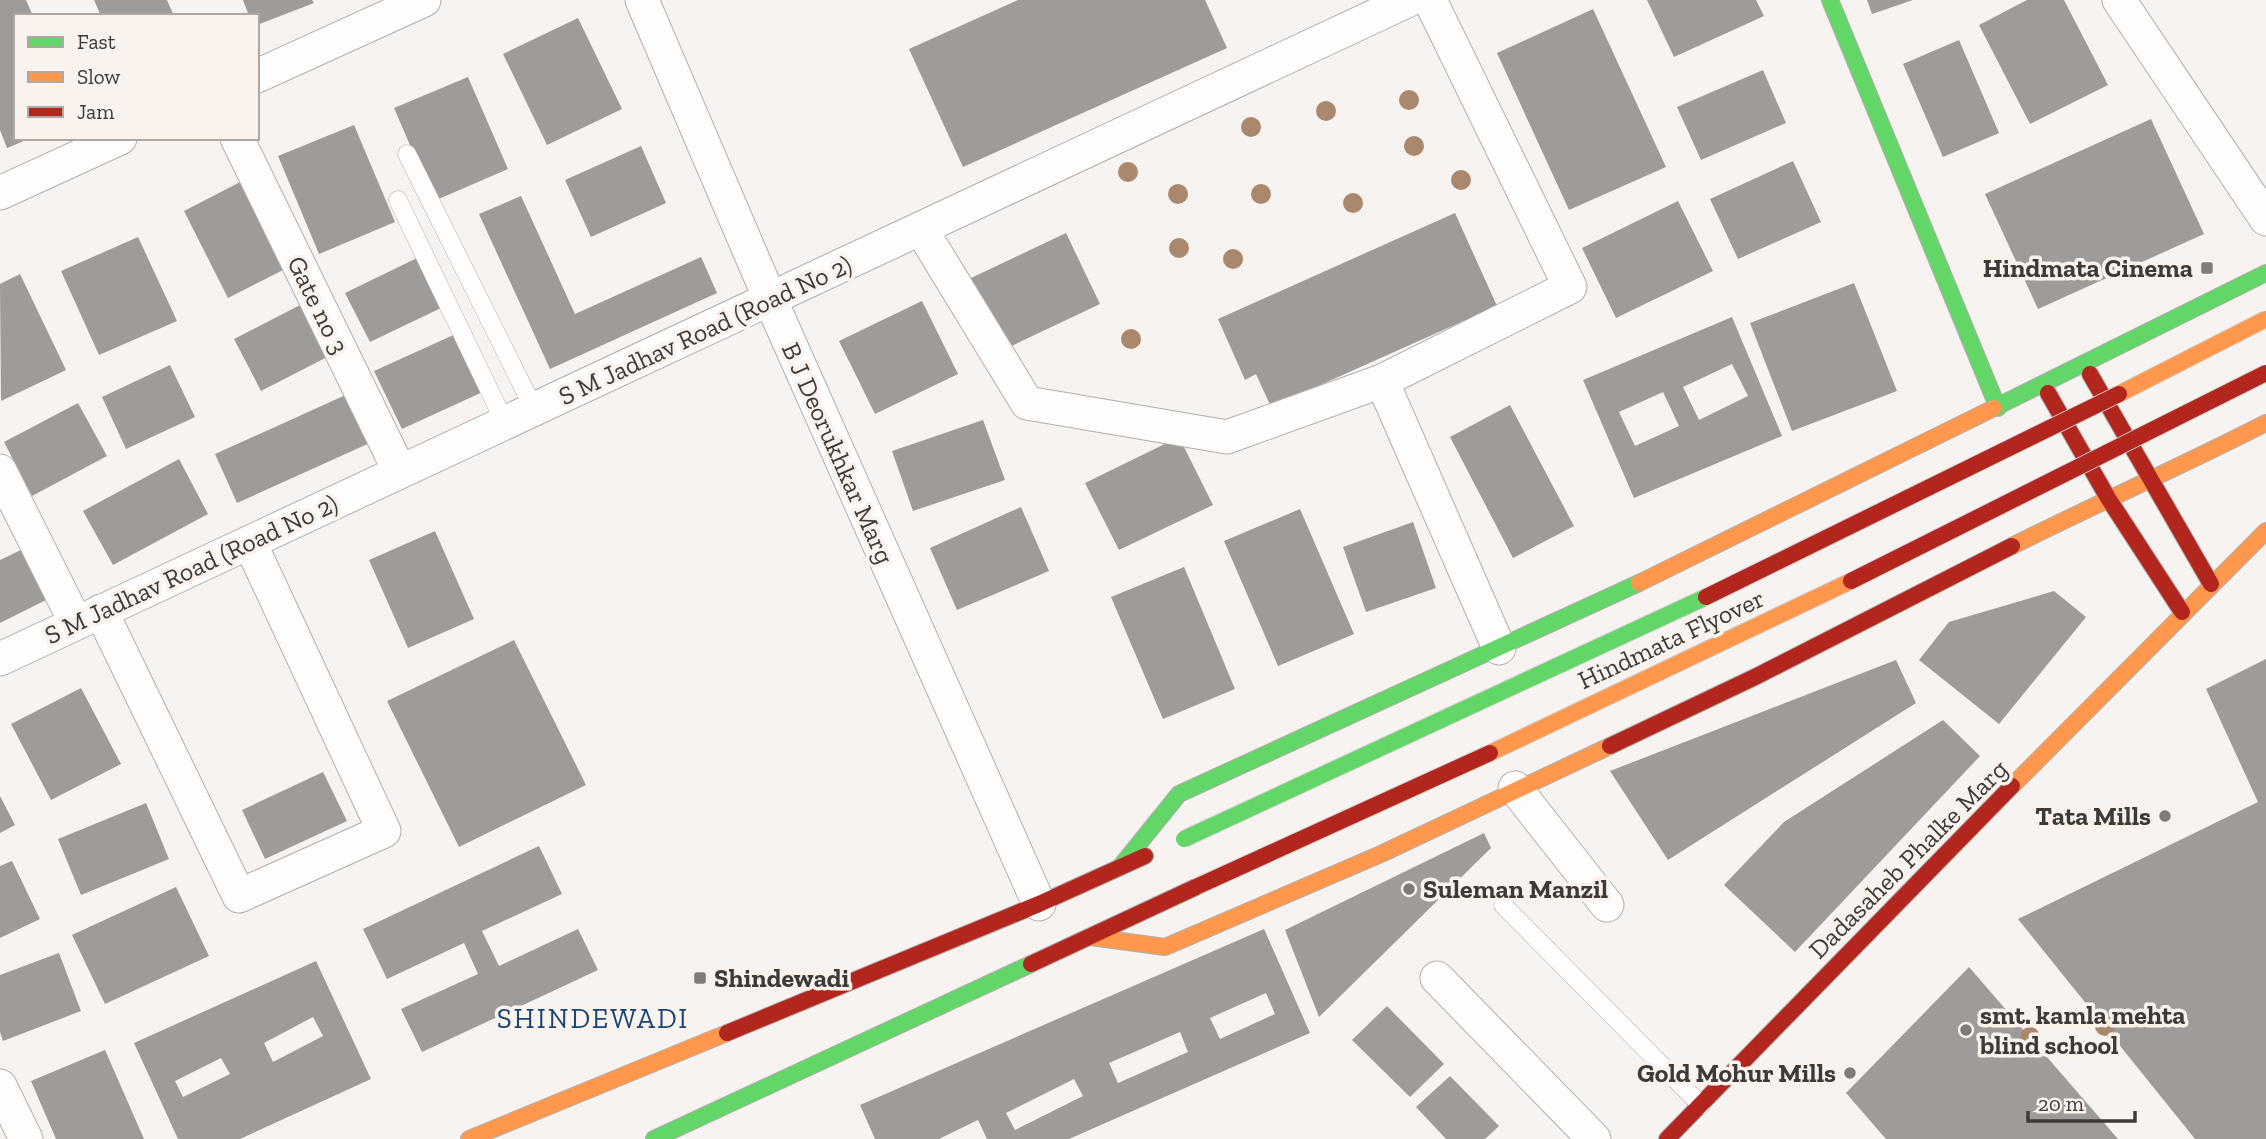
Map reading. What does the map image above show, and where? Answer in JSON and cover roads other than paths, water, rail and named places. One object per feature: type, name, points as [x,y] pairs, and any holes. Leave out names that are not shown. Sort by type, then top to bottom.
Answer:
[{"type":"main road","points":[[1830,0],[1998,408]]},
{"type":"main road","points":[[1120,867],[1179,794],[1696,556],[2266,273]]},
{"type":"main road","name":"Hindmata Flyover","points":[[468,1139],[1039,904],[1354,763],[1714,593],[2076,417],[2266,319]]},
{"type":"main road","points":[[2084,364],[2211,584]]},
{"type":"main road","name":"Hindmata Flyover","points":[[654,1139],[1196,887],[1362,813],[1735,636],[2098,460],[2266,373]]},
{"type":"main road","points":[[2044,385],[2108,498],[2182,612]]},
{"type":"main road","points":[[1091,937],[1166,947],[1381,854],[1755,677],[2108,498],[2151,482],[2266,423]]},
{"type":"main road","name":"Dadasaheb Phalke Marg","points":[[1667,1139],[2182,612],[2266,531]]},
{"type":"street","points":[[259,75],[424,0]]},
{"type":"street","name":"B J Deorukhkar Marg","points":[[642,0],[770,299],[1039,904]]},
{"type":"street","name":"S M Jadhav Road (Road No 2)","points":[[0,659],[1409,0]]},
{"type":"street","points":[[921,229],[1027,403],[1227,437],[1382,381],[1570,286],[1430,0]]},
{"type":"street","points":[[2119,0],[2266,219]]},
{"type":"street","points":[[0,193],[116,140]]},
{"type":"street","name":"Gate no 3","points":[[238,140],[400,472]]},
{"type":"street","points":[[1382,381],[1499,648]]},
{"type":"street","points":[[0,471],[89,617],[239,896],[384,831],[250,543]]},
{"type":"street","points":[[1515,789],[1607,905]]},
{"type":"street","points":[[1437,978],[1594,1139]]},
{"type":"street","points":[[0,1086],[26,1139]]},
{"type":"lane","points":[[407,154],[519,416]]},
{"type":"lane","points":[[398,200],[519,416]]},
{"type":"lane","points":[[1503,905],[1701,1105]]},
{"type":"place","name":"Hindmata Cinema","points":[[2207,268]]},
{"type":"place","name":"Tata Mills","points":[[2165,816]]},
{"type":"place","name":"Suleman Manzil","points":[[1409,889]]},
{"type":"place","name":"Shindewadi","points":[[700,978]]},
{"type":"place","name":"smt. kamla mehta blind school","points":[[1966,1030]]},
{"type":"place","name":"Gold Mohur Mills","points":[[1850,1073]]},
{"type":"district","name":"SHINDEWADI","points":[[593,1018]]}]
